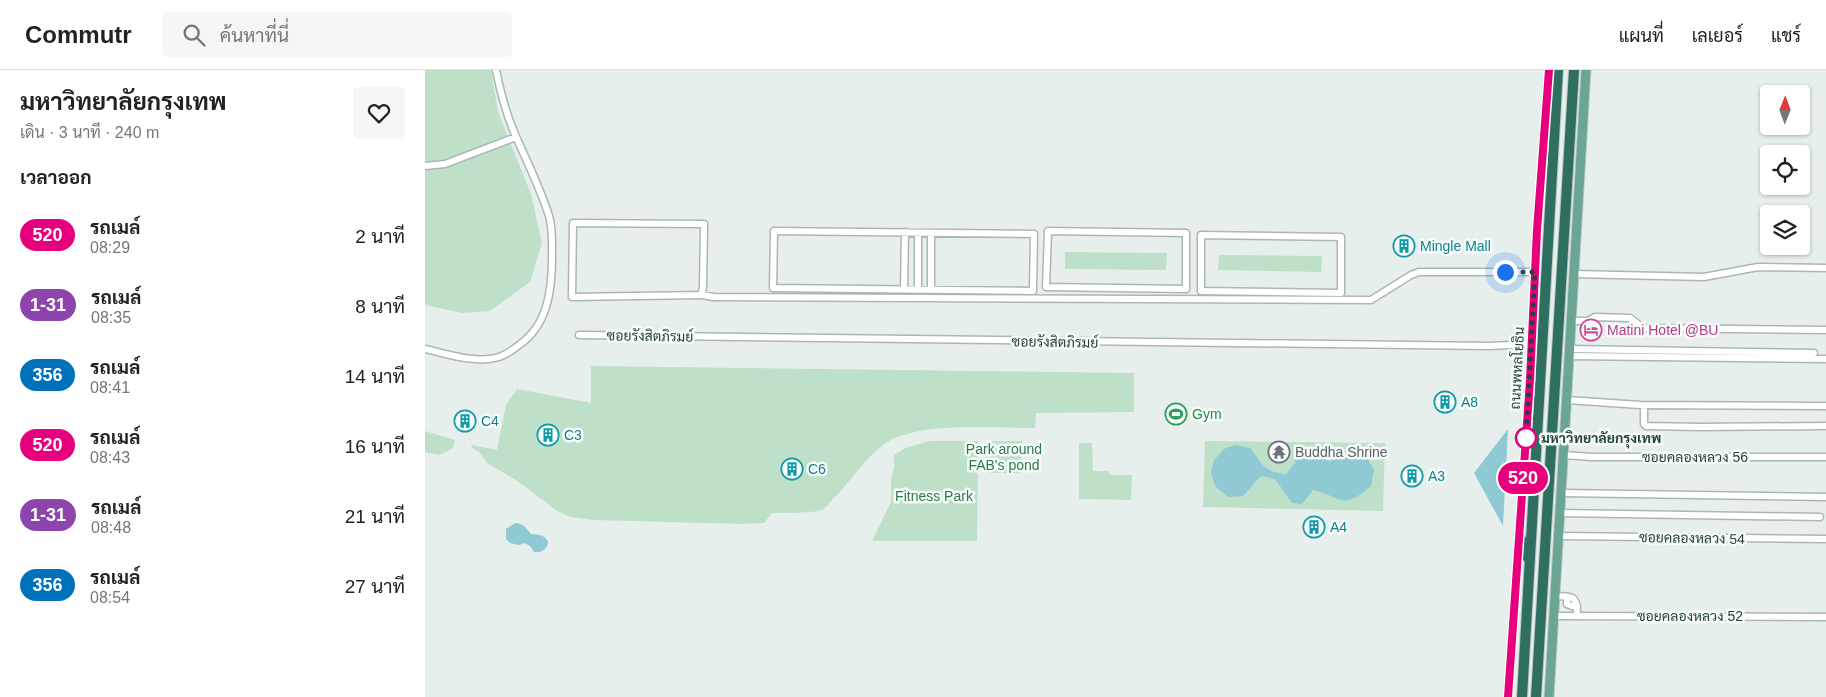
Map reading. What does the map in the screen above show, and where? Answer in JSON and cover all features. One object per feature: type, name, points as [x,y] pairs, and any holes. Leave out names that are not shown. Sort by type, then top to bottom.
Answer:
[{"type":"highway","name":"ถนนพหลโยธิน","points":[[1522,697],[1558,70]]},
{"type":"highway","points":[[1536,697],[1574,70]]},
{"type":"highway","points":[[1519,534],[1530,561]]},
{"type":"main road","name":"ถนนพหลโยธิน","points":[[1508,697],[1549,70]]},
{"type":"main road","points":[[1549,697],[1586,70]]},
{"type":"street","points":[[425,349],[465,358],[499,357],[528,339],[541,321],[547,305],[552,283],[552,242],[549,218],[537,181],[517,137],[501,92],[496,70]]},
{"type":"street","points":[[425,166],[445,164],[517,137]]},
{"type":"street","points":[[701,295],[703,288],[704,224],[573,223],[572,297],[701,295],[713,297],[947,299],[1371,300],[1419,272],[1535,272]]},
{"type":"street","points":[[774,231],[905,232],[1034,234],[1033,291],[773,288],[774,231]]},
{"type":"street","points":[[904,290],[905,232]]},
{"type":"street","points":[[918,232],[918,290]]},
{"type":"street","points":[[1048,232],[1186,233],[1186,289],[1118,289],[1046,287],[1048,232]]},
{"type":"street","points":[[931,233],[931,290]]},
{"type":"street","points":[[1201,235],[1341,237],[1341,293],[1270,292],[1201,291],[1201,235]]},
{"type":"street","points":[[1574,274],[1704,277],[1758,267],[1826,268]]},
{"type":"street","points":[[1118,289],[1118,300]]},
{"type":"street","points":[[947,290],[947,299]]},
{"type":"street","points":[[1270,292],[1270,301]]},
{"type":"street","points":[[1571,321],[1588,322],[1595,317],[1629,318],[1643,328],[1826,330]]},
{"type":"street","name":"ซอยรังสิตภิรมย์","points":[[579,335],[1489,346],[1532,344]]},
{"type":"street","points":[[1570,352],[1814,353]]},
{"type":"street","points":[[1570,352],[1826,359]]},
{"type":"street","points":[[1567,400],[1644,405],[1826,406]]},
{"type":"street","points":[[1644,405],[1643,420],[1646,426],[1826,426]]},
{"type":"street","name":"ซอยคลองหลวง 56","points":[[1564,454],[1592,457],[1826,457]]},
{"type":"street","points":[[1561,493],[1826,497]]},
{"type":"street","points":[[1560,513],[1820,517]]},
{"type":"street","name":"ซอยคลองหลวง 54","points":[[1559,536],[1826,540]]},
{"type":"street","points":[[1555,596],[1567,596],[1584,602]]},
{"type":"street","points":[[1567,596],[1567,604],[1577,610],[1575,599]]},
{"type":"street","name":"ซอยคลองหลวง 52","points":[[1554,616],[1826,617]]},
{"type":"green space","points":[[425,70],[491,70],[498,112],[531,194],[542,243],[530,282],[490,311],[462,313],[425,305]]},
{"type":"green space","points":[[1065,252],[1167,253],[1166,270],[1065,269]]},
{"type":"green space","points":[[1219,255],[1322,256],[1321,272],[1218,270]]},
{"type":"green space","points":[[591,366],[1134,373],[1134,412],[1036,413],[1035,428],[963,427],[910,433],[886,443],[869,457],[840,492],[822,510],[772,513],[764,523],[595,520],[570,517],[557,511],[519,482],[487,463],[479,452],[471,447],[472,445],[497,450],[506,405],[517,389],[591,403]]},
{"type":"green space","points":[[425,431],[455,440],[453,448],[439,455],[425,452]]},
{"type":"green space","name":"Fitness Park","points":[[929,441],[978,441],[977,541],[872,541],[891,502],[894,455],[906,448]]},
{"type":"green space","name":"Park around FAB's pond","points":[[987,441],[1022,441],[1021,473],[987,473]]},
{"type":"green space","points":[[1205,441],[1385,443],[1383,511],[1203,507]]},
{"type":"green space","points":[[1079,443],[1092,443],[1093,471],[1109,471],[1110,475],[1132,475],[1131,500],[1079,499]]},
{"type":"water","points":[[1508,429],[1503,526],[1474,473]]},
{"type":"water","points":[[1235,445],[1250,448],[1268,469],[1286,474],[1295,463],[1295,455],[1301,448],[1329,461],[1341,457],[1348,451],[1365,454],[1374,470],[1371,486],[1361,494],[1348,500],[1338,499],[1313,490],[1302,504],[1292,503],[1275,479],[1261,476],[1243,496],[1228,497],[1215,486],[1211,472],[1214,460],[1224,449]]},
{"type":"water","points":[[515,523],[522,525],[531,534],[541,535],[545,538],[548,542],[545,549],[534,552],[525,543],[519,545],[510,543],[506,539],[506,529]]},
{"type":"bus line","name":"520","points":[[1508,697],[1530,380],[1537,230],[1549,70]]},
{"type":"place","name":"Mingle Mall","points":[[1404,246]]},
{"type":"place","name":"Matini Hotel @BU","points":[[1591,330]]},
{"type":"place","name":"A8","points":[[1445,402]]},
{"type":"place","name":"Gym","points":[[1176,414]]},
{"type":"place","name":"C4","points":[[465,421]]},
{"type":"place","name":"C3","points":[[548,435]]},
{"type":"place","name":"มหาวิทยาลัยกรุงเทพ","points":[[1526,438]]},
{"type":"place","name":"Buddha Shrine","points":[[1279,452]]},
{"type":"place","name":"C6","points":[[792,469]]},
{"type":"place","name":"A3","points":[[1412,476]]},
{"type":"place","name":"A4","points":[[1314,527]]},
{"type":"route","points":[[1505,272],[1535,272],[1526,438]]}]
